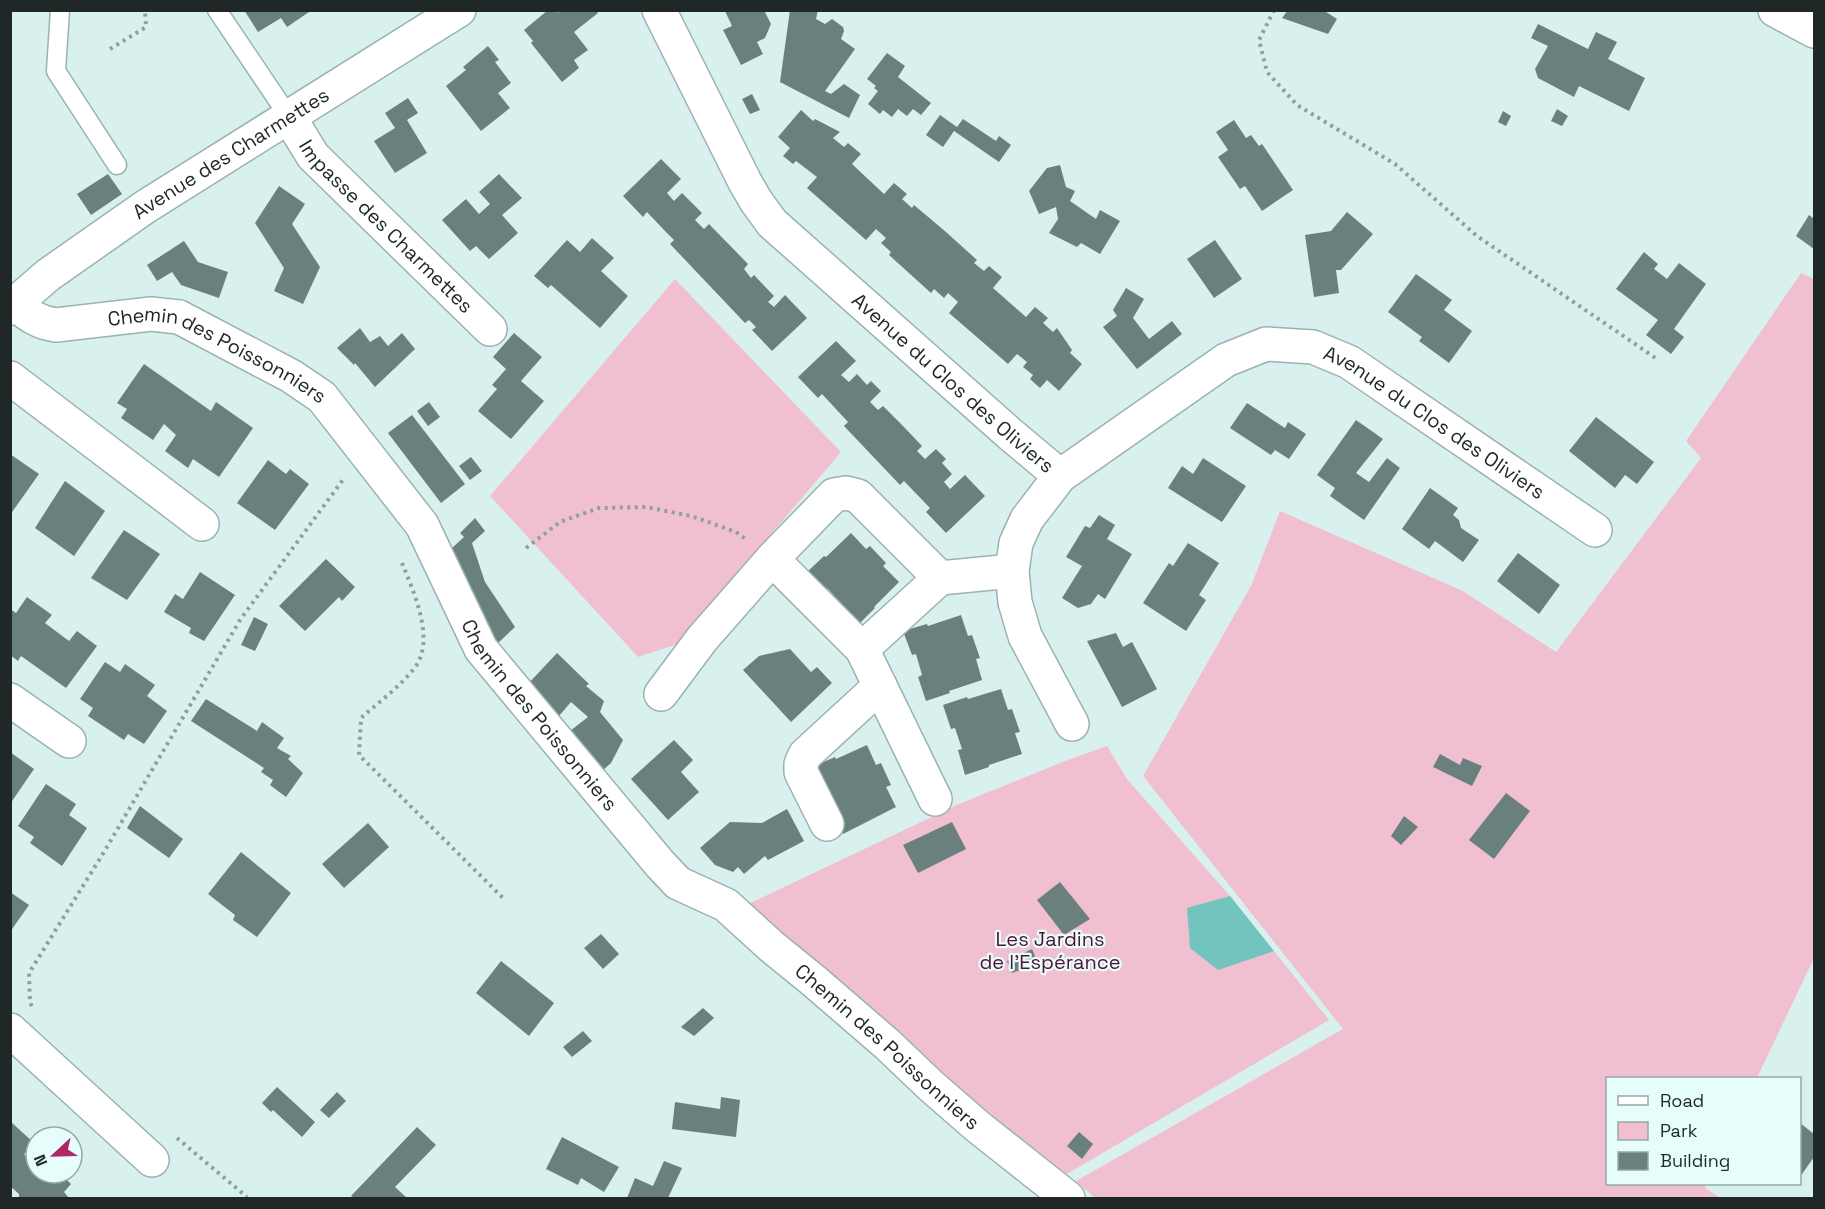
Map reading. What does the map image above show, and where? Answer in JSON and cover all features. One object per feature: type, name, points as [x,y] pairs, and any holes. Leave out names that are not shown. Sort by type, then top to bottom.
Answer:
[{"type":"street","name":"Avenue des Charmettes","points":[[13,306],[48,275],[145,207],[459,10]]},
{"type":"street","name":"Avenue du Clos des Oliviers","points":[[659,10],[745,182],[772,223],[1060,476],[1226,360],[1266,344],[1312,347],[1349,362],[1595,530]]},
{"type":"street","points":[[1775,10],[1815,31]]},
{"type":"street","name":"Impasse des Charmettes","points":[[289,117],[313,156],[490,329]]},
{"type":"street","name":"Chemin des Poissonniers","points":[[13,306],[43,324],[56,325],[151,314],[179,317],[291,376],[322,397],[422,525],[481,649],[678,884],[726,905],[887,1044],[977,1126],[1068,1198]]},
{"type":"street","points":[[10,378],[202,524]]},
{"type":"street","points":[[1060,476],[1026,519],[1016,543],[1012,571],[1015,602],[1025,636],[1072,724]]},
{"type":"street","points":[[661,694],[702,639],[772,559],[834,495],[846,493],[858,496],[940,578]]},
{"type":"street","points":[[772,559],[862,649],[935,799]]},
{"type":"street","points":[[862,649],[940,578],[1012,571]]},
{"type":"street","points":[[827,824],[801,772],[801,764],[805,755],[880,686]]},
{"type":"street","points":[[10,700],[69,741]]},
{"type":"street","points":[[10,1030],[152,1160]]},
{"type":"lane","points":[[60,10],[56,70],[117,165]]},
{"type":"lane","points":[[217,10],[289,117]]},
{"type":"path","points":[[110,49],[146,27],[145,10]]},
{"type":"path","points":[[1274,10],[1260,40],[1267,72],[1297,105],[1395,164],[1477,236],[1657,359]]},
{"type":"path","points":[[36,1010],[30,1003],[29,973],[104,852],[240,620],[364,449]]},
{"type":"path","points":[[526,548],[560,522],[599,508],[646,507],[691,516],[736,532],[772,559]]},
{"type":"path","points":[[398,556],[414,592],[423,630],[424,646],[414,669],[361,718],[359,755],[503,898]]},
{"type":"path","points":[[177,1137],[247,1197]]},
{"type":"green space","points":[[1801,273],[1814,279],[1814,958],[1757,1077],[1606,1077],[1606,1185],[1706,1185],[1705,1188],[1721,1198],[1095,1198],[1076,1181],[1343,1029],[1143,776],[1251,586],[1280,511],[1463,591],[1556,652],[1701,458],[1686,441]]},
{"type":"green space","points":[[675,279],[841,452],[678,644],[638,657],[490,496]]},
{"type":"green space","name":"Les Jardins de l'Espérance","points":[[1107,746],[1127,779],[1230,896],[1329,1020],[1055,1181],[740,908],[959,804]]},
{"type":"water","points":[[1230,896],[1274,951],[1218,970],[1190,948],[1187,908]]},
{"type":"building","points":[[244,10],[312,10],[287,27],[281,18],[258,32]]},
{"type":"building","points":[[548,10],[557,10],[558,13],[561,10],[596,10],[598,13],[574,32],[588,50],[574,60],[579,68],[562,82],[531,43],[533,41],[524,30]]},
{"type":"building","points":[[726,10],[764,10],[771,24],[765,38],[757,42],[763,54],[741,65],[723,30],[732,26]]},
{"type":"building","points":[[790,10],[818,10],[816,19],[825,24],[832,19],[843,27],[841,39],[855,49],[825,91],[831,94],[844,84],[860,95],[849,118],[780,82]]},
{"type":"building","points":[[1288,10],[1323,10],[1337,19],[1328,34],[1282,18]]},
{"type":"building","points":[[1538,24],[1588,49],[1596,32],[1617,42],[1608,59],[1645,78],[1629,111],[1579,86],[1574,97],[1538,78],[1535,69],[1548,46],[1531,38]]},
{"type":"building","points":[[488,46],[499,60],[495,62],[511,83],[498,93],[510,108],[481,131],[446,86],[466,70],[463,67]]},
{"type":"building","points":[[887,53],[905,66],[898,77],[931,103],[921,115],[913,109],[907,116],[898,109],[892,117],[883,110],[880,114],[868,104],[878,91],[874,88],[876,86],[867,79]]},
{"type":"building","points":[[752,94],[760,110],[750,114],[742,99]]},
{"type":"building","points":[[408,98],[418,113],[407,120],[427,153],[395,173],[374,141],[395,128],[385,113]]},
{"type":"building","points":[[1557,109],[1568,116],[1562,126],[1551,121]]},
{"type":"building","points":[[801,110],[813,121],[815,119],[840,132],[833,138],[844,147],[848,143],[861,154],[852,164],[884,194],[894,183],[907,194],[902,199],[912,208],[914,205],[946,232],[977,260],[974,263],[984,271],[989,266],[1002,277],[993,288],[1026,317],[1035,307],[1048,318],[1043,323],[1053,332],[1057,328],[1072,350],[1070,353],[1082,364],[1059,391],[1047,380],[1040,388],[1030,379],[1033,375],[1023,367],[1027,362],[1017,354],[1008,364],[949,313],[958,302],[948,293],[944,298],[934,289],[931,293],[889,255],[891,252],[881,243],[886,238],[876,229],[866,240],[807,188],[817,177],[796,161],[793,164],[783,156],[790,148],[778,137]]},
{"type":"building","points":[[1503,111],[1511,116],[1506,126],[1498,122]]},
{"type":"building","points":[[940,115],[957,127],[963,119],[996,141],[999,136],[1011,145],[999,162],[954,131],[943,147],[926,135]]},
{"type":"building","points":[[1234,120],[1246,138],[1251,135],[1259,146],[1262,144],[1293,190],[1262,211],[1245,186],[1240,189],[1218,157],[1228,150],[1216,132]]},
{"type":"building","points":[[661,159],[681,179],[667,193],[674,201],[682,193],[702,213],[695,220],[704,229],[709,224],[748,264],[744,269],[751,278],[754,275],[774,296],[768,302],[774,307],[785,295],[807,318],[772,351],[752,330],[756,327],[749,320],[745,323],[670,244],[674,240],[647,212],[643,217],[623,196]]},
{"type":"building","points":[[1060,165],[1066,187],[1075,191],[1070,201],[1096,219],[1100,210],[1120,221],[1100,254],[1081,243],[1077,247],[1049,233],[1058,219],[1056,207],[1039,214],[1029,191],[1047,168]]},
{"type":"building","points":[[108,174],[122,194],[91,215],[77,194]]},
{"type":"building","points":[[499,174],[522,198],[502,215],[518,233],[489,259],[476,246],[470,251],[442,220],[466,199],[479,214],[490,204],[479,192]]},
{"type":"building","points":[[279,186],[305,204],[292,224],[320,267],[303,304],[274,291],[284,268],[255,223]]},
{"type":"building","points":[[1347,212],[1373,234],[1341,270],[1336,270],[1339,293],[1314,297],[1305,235],[1331,231]]},
{"type":"building","points":[[1809,215],[1814,219],[1814,249],[1796,236]]},
{"type":"building","points":[[592,238],[614,258],[601,271],[628,296],[600,328],[551,285],[548,288],[534,276],[567,240],[580,252]]},
{"type":"building","points":[[1215,240],[1242,279],[1214,298],[1187,259]]},
{"type":"building","points":[[184,241],[198,262],[228,272],[219,298],[181,285],[172,272],[157,281],[147,265]]},
{"type":"building","points":[[1644,252],[1658,264],[1654,269],[1667,279],[1679,263],[1706,284],[1674,329],[1684,337],[1671,354],[1646,335],[1658,320],[1616,289]]},
{"type":"building","points":[[1416,274],[1452,300],[1444,310],[1472,331],[1449,363],[1419,341],[1422,337],[1388,312]]},
{"type":"building","points":[[1126,288],[1144,299],[1133,318],[1149,339],[1172,321],[1182,334],[1137,369],[1103,327],[1117,316],[1113,310]]},
{"type":"building","points":[[360,328],[370,342],[380,336],[388,346],[402,333],[415,349],[375,387],[355,363],[354,365],[337,348]]},
{"type":"building","points":[[514,333],[542,357],[521,381],[544,401],[511,439],[478,411],[497,389],[492,385],[506,369],[493,357]]},
{"type":"building","points":[[836,341],[856,361],[841,375],[849,382],[857,374],[867,385],[871,381],[881,391],[870,402],[878,410],[883,406],[903,426],[922,446],[917,451],[925,459],[936,449],[946,459],[942,463],[952,474],[944,482],[950,489],[965,475],[985,496],[946,533],[926,512],[930,508],[904,481],[900,485],[844,426],[848,422],[822,394],[818,398],[798,377]]},
{"type":"building","points":[[144,364],[211,411],[216,402],[253,428],[219,477],[193,459],[188,468],[165,451],[176,435],[164,424],[153,440],[121,418],[127,409],[117,403]]},
{"type":"building","points":[[429,402],[440,417],[428,426],[417,411]]},
{"type":"building","points":[[1247,403],[1285,428],[1288,422],[1306,434],[1289,459],[1275,450],[1271,455],[1230,428]]},
{"type":"building","points":[[412,415],[465,484],[441,503],[388,433]]},
{"type":"building","points":[[1596,417],[1654,462],[1637,484],[1625,475],[1615,488],[1569,451]]},
{"type":"building","points":[[1356,420],[1383,439],[1356,473],[1369,482],[1387,458],[1400,468],[1364,520],[1330,496],[1335,488],[1317,475]]},
{"type":"building","points":[[10,454],[39,474],[10,515]]},
{"type":"building","points":[[471,457],[482,471],[470,480],[459,466]]},
{"type":"building","points":[[1203,458],[1246,486],[1222,522],[1168,488],[1182,466],[1193,474]]},
{"type":"building","points":[[268,460],[286,474],[290,469],[309,484],[275,530],[237,503]]},
{"type":"building","points":[[65,481],[105,511],[74,556],[35,528]]},
{"type":"building","points":[[1430,488],[1458,508],[1453,515],[1459,520],[1461,528],[1479,540],[1463,562],[1435,541],[1429,549],[1402,529]]},
{"type":"building","points":[[1099,515],[1115,525],[1107,539],[1132,554],[1105,599],[1098,594],[1091,604],[1078,608],[1062,598],[1082,566],[1066,557],[1085,526],[1090,528]]},
{"type":"building","points":[[475,518],[485,531],[472,543],[485,582],[515,627],[497,644],[481,625],[486,621],[466,594],[452,548],[464,537],[460,533]]},
{"type":"building","points":[[124,530],[160,554],[127,600],[91,578]]},
{"type":"building","points":[[851,533],[866,549],[870,546],[886,563],[883,566],[899,582],[857,626],[839,607],[842,604],[827,588],[824,591],[806,573]]},
{"type":"building","points":[[1188,543],[1219,563],[1199,595],[1206,600],[1186,631],[1143,603],[1169,563],[1173,566]]},
{"type":"building","points":[[1518,553],[1560,585],[1539,614],[1497,581]]},
{"type":"building","points":[[326,559],[355,587],[342,601],[339,597],[305,631],[279,606]]},
{"type":"building","points":[[200,572],[235,595],[204,641],[189,633],[191,628],[164,612],[175,594],[183,599]]},
{"type":"building","points":[[27,597],[52,615],[45,623],[69,641],[77,631],[97,646],[66,688],[21,656],[18,661],[10,655],[10,609],[16,613]]},
{"type":"building","points":[[961,615],[968,636],[972,635],[980,658],[976,659],[982,680],[926,701],[918,677],[922,675],[916,654],[912,655],[903,631],[927,624],[928,626]]},
{"type":"building","points":[[254,617],[268,624],[255,651],[241,645]]},
{"type":"building","points":[[1116,633],[1123,647],[1132,642],[1157,689],[1122,707],[1087,641]]},
{"type":"building","points":[[790,649],[811,672],[817,667],[832,683],[791,722],[743,670],[759,656]]},
{"type":"building","points":[[557,653],[589,684],[586,686],[604,701],[600,712],[623,740],[611,763],[602,771],[570,731],[588,717],[571,702],[559,716],[528,684]]},
{"type":"building","points":[[105,662],[120,672],[125,664],[155,685],[147,696],[167,711],[144,744],[128,734],[124,740],[88,716],[93,708],[80,699]]},
{"type":"building","points":[[1001,689],[1008,710],[1012,709],[1020,732],[1015,733],[1022,754],[965,775],[958,750],[962,749],[955,728],[951,729],[943,705]]},
{"type":"building","points":[[206,699],[257,731],[262,722],[284,738],[277,748],[291,756],[288,759],[303,773],[286,797],[270,785],[273,780],[261,772],[264,768],[191,721]]},
{"type":"building","points":[[674,740],[693,760],[681,772],[699,792],[668,820],[631,779]]},
{"type":"building","points":[[867,745],[876,765],[881,763],[891,785],[886,787],[896,807],[843,834],[812,767]]},
{"type":"building","points":[[10,752],[34,769],[10,804]]},
{"type":"building","points":[[1440,754],[1460,765],[1463,758],[1482,766],[1472,786],[1433,767]]},
{"type":"building","points":[[46,784],[76,804],[69,815],[87,828],[62,866],[30,843],[34,837],[18,826]]},
{"type":"building","points":[[1506,793],[1530,811],[1494,859],[1469,840]]},
{"type":"building","points":[[140,806],[183,839],[169,858],[127,828]]},
{"type":"building","points":[[787,809],[804,841],[768,860],[765,856],[744,874],[738,867],[733,872],[715,865],[700,848],[730,822],[762,823]]},
{"type":"building","points":[[1404,816],[1418,827],[1401,845],[1391,836]]},
{"type":"building","points":[[952,822],[966,849],[918,873],[903,845]]},
{"type":"building","points":[[368,823],[389,847],[344,888],[322,864]]},
{"type":"building","points":[[241,852],[291,893],[257,937],[233,920],[235,915],[208,894]]},
{"type":"building","points":[[1060,882],[1090,919],[1064,935],[1037,900]]},
{"type":"building","points":[[10,892],[29,905],[10,932]]},
{"type":"building","points":[[601,934],[619,954],[603,969],[584,948]]},
{"type":"building","points":[[1032,949],[1038,963],[1012,973],[1007,961]]},
{"type":"building","points":[[501,961],[554,1003],[529,1036],[476,993]]},
{"type":"building","points":[[703,1008],[714,1018],[694,1036],[681,1027]]},
{"type":"building","points":[[583,1031],[592,1041],[572,1057],[563,1047]]},
{"type":"building","points":[[277,1087],[315,1122],[302,1137],[262,1103]]},
{"type":"building","points":[[337,1092],[346,1101],[329,1118],[320,1110]]},
{"type":"building","points":[[721,1097],[740,1100],[736,1137],[672,1129],[675,1102],[720,1109]]},
{"type":"building","points":[[10,1121],[24,1134],[24,1185],[70,1185],[64,1192],[69,1198],[19,1198],[19,1194],[10,1186]]},
{"type":"building","points":[[1801,1124],[1814,1134],[1814,1157],[1801,1176]]},
{"type":"building","points":[[417,1127],[436,1145],[395,1187],[407,1198],[354,1198],[351,1196]]},
{"type":"building","points":[[1079,1132],[1093,1144],[1082,1159],[1067,1146]]},
{"type":"building","points":[[562,1137],[619,1167],[604,1192],[581,1178],[578,1185],[546,1169]]},
{"type":"building","points":[[664,1161],[682,1168],[668,1198],[627,1198],[635,1178],[653,1186]]}]
